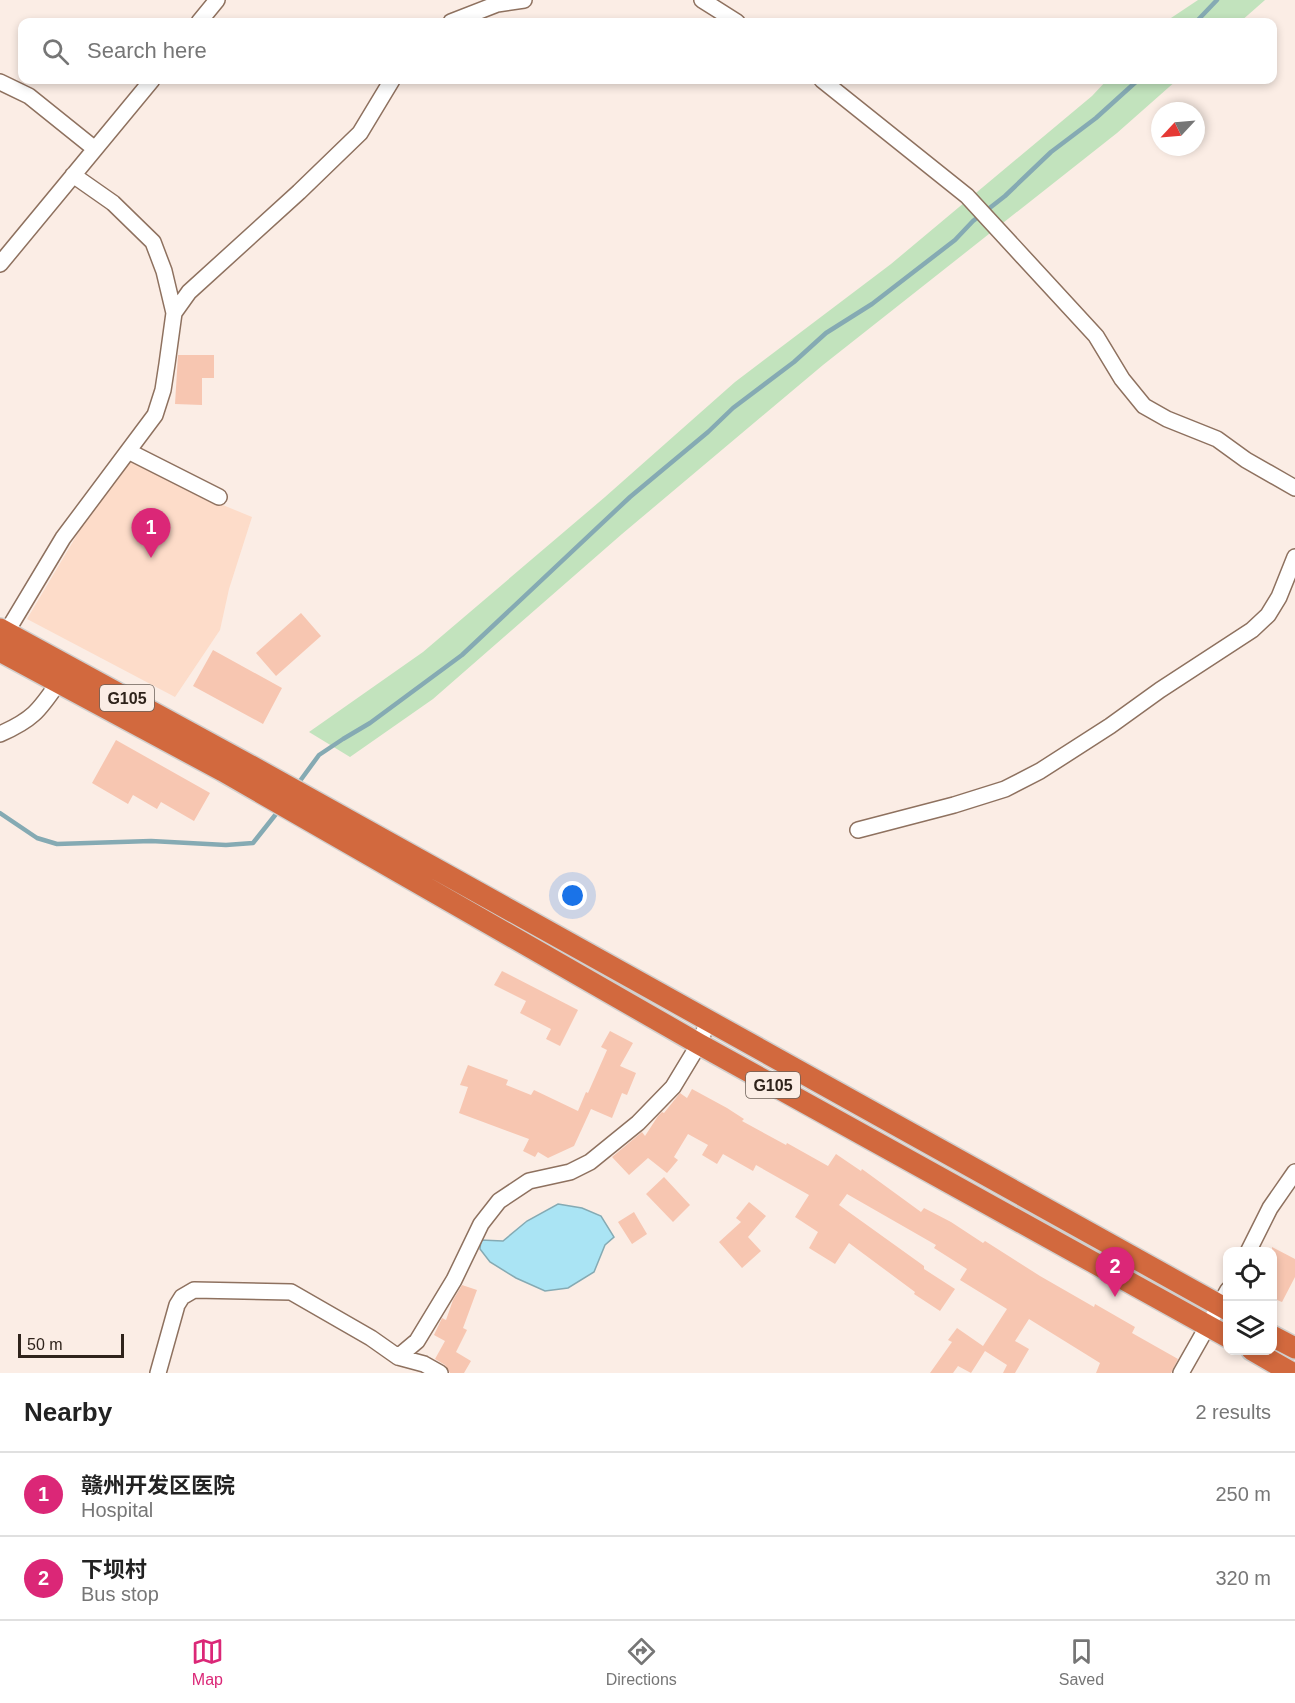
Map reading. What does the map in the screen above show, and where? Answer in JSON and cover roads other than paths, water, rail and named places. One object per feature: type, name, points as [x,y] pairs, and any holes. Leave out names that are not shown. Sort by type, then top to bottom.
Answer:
[{"type":"highway","name":"G105","points":[[2,638],[58,683],[227,763]]},
{"type":"highway","name":"G105","points":[[2,638],[327,819],[708,1021],[1223,1301]]},
{"type":"highway","name":"G105","points":[[327,819],[699,1044],[1223,1335]]},
{"type":"highway","points":[[1277,1339],[1295,1348]]},
{"type":"highway","points":[[1261,1355],[1293,1373]]},
{"type":"street","points":[[202,18],[217,0]]},
{"type":"street","points":[[461,18],[497,4],[524,0]]},
{"type":"street","points":[[702,0],[731,18]]},
{"type":"street","points":[[0,82],[28,96],[95,149]]},
{"type":"street","points":[[0,264],[149,84]]},
{"type":"street","points":[[174,313],[189,292],[360,133],[390,84]]},
{"type":"street","points":[[827,84],[967,196],[1096,336],[1122,379],[1144,406],[1167,419],[1217,438],[1246,460],[1295,488]]},
{"type":"street","points":[[2,638],[63,538],[155,415],[163,390],[174,313],[164,271],[153,242],[113,203],[73,175]]},
{"type":"street","points":[[128,451],[219,496]]},
{"type":"street","points":[[858,830],[1005,789],[1040,771],[1252,630],[1274,606],[1295,557]]},
{"type":"street","points":[[0,734],[31,718],[43,706],[58,683]]},
{"type":"street","points":[[398,1357],[417,1341],[454,1280],[481,1224],[499,1201],[529,1181],[570,1172],[590,1162],[639,1123],[673,1087],[699,1044],[708,1021]]},
{"type":"street","points":[[1250,1247],[1270,1208],[1295,1172]]},
{"type":"street","points":[[158,1373],[177,1305],[182,1297],[194,1290],[291,1293],[371,1338],[398,1357],[424,1364],[440,1373]]},
{"type":"street","points":[[1181,1373],[1223,1305]]},
{"type":"water","points":[[558,1204],[582,1208],[601,1216],[614,1237],[605,1245],[594,1272],[568,1288],[545,1291],[516,1278],[490,1262],[480,1249],[481,1240],[503,1241],[527,1221]]},
{"type":"waterway","points":[[1200,18],[1217,0]]},
{"type":"waterway","points":[[297,785],[319,755],[370,723],[462,655],[630,497],[708,432],[733,408],[794,362],[826,333],[872,304],[955,240],[973,221],[1005,196],[1051,152],[1096,118],[1134,84]]},
{"type":"waterway","points":[[0,813],[37,838],[57,844],[151,841],[226,845],[253,843],[280,809]]},
{"type":"place","name":"赣州开发区医院","points":[[151,558]]},
{"type":"place","name":"下坝村","points":[[1115,1297]]}]
